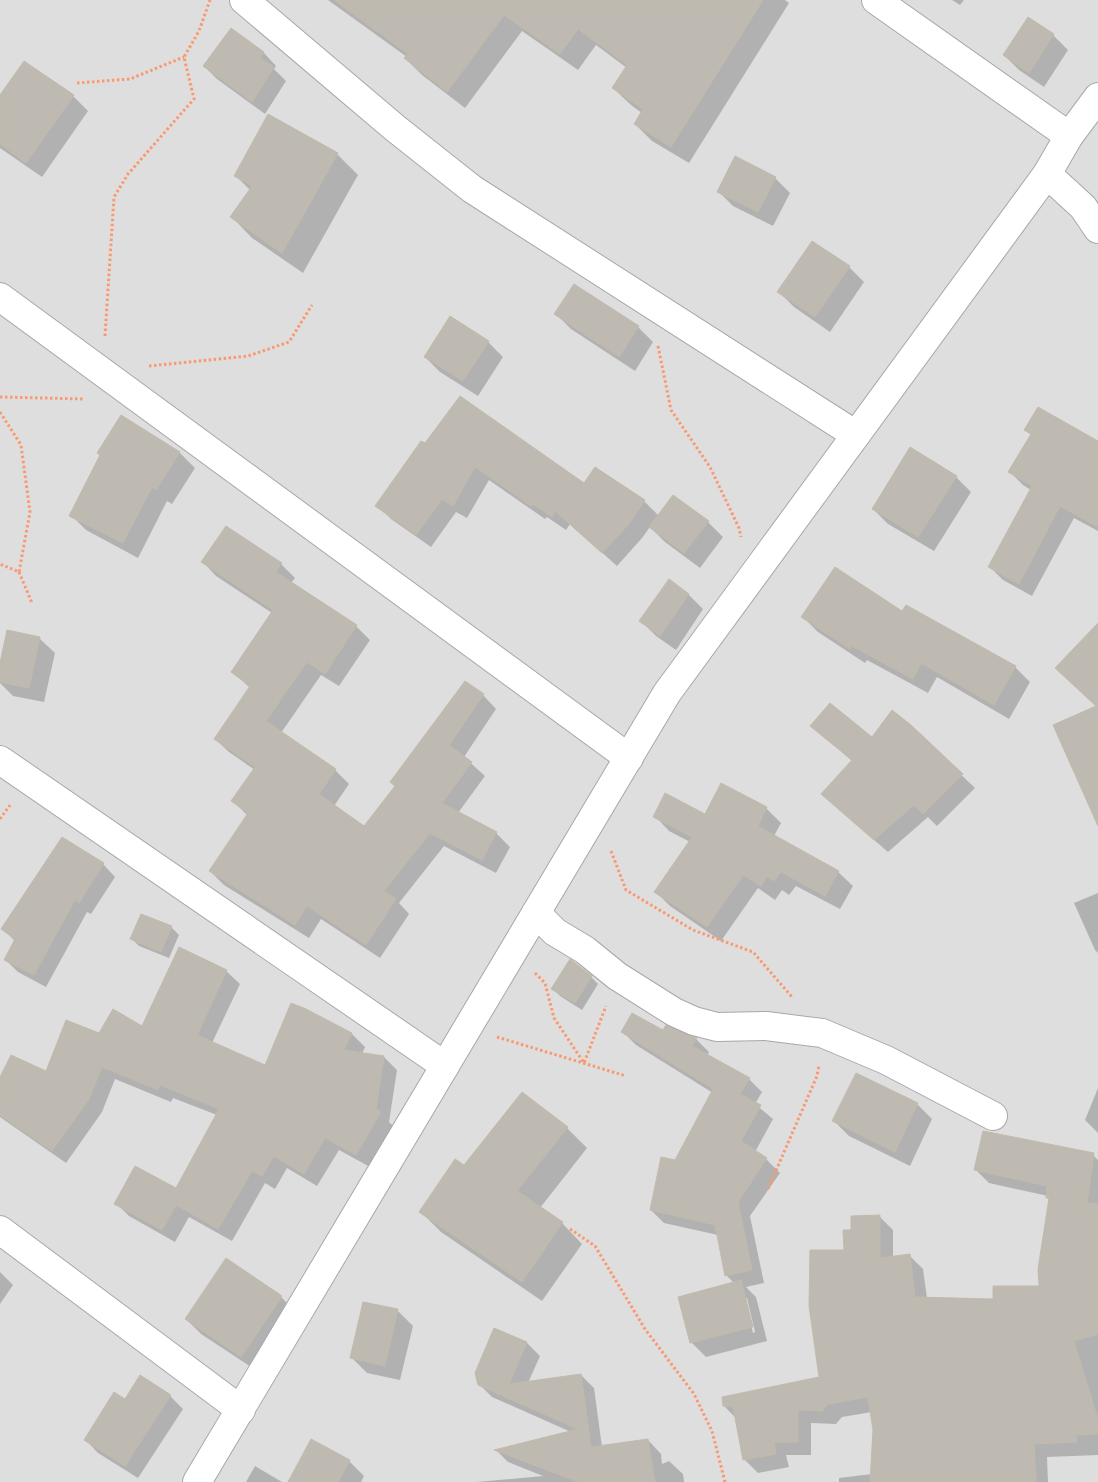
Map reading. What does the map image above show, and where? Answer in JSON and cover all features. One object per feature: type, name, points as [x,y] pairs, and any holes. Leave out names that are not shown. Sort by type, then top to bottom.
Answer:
[{"type":"street","points":[[244,0],[395,128],[472,189],[856,435]]},
{"type":"street","points":[[876,0],[1069,136]]},
{"type":"street","points":[[198,1482],[667,693],[1047,174],[1069,136],[1098,96]]},
{"type":"street","points":[[1047,174],[1083,207],[1098,229]]},
{"type":"street","points":[[0,297],[629,758]]},
{"type":"street","points":[[0,760],[445,1066]]},
{"type":"street","points":[[536,913],[554,932],[585,950],[618,976],[674,1012],[694,1021],[716,1027],[766,1026],[822,1033],[886,1060],[993,1116]]},
{"type":"street","points":[[0,1230],[240,1410]]},
{"type":"path","points":[[77,83],[130,79],[184,57],[199,31],[210,0]]},
{"type":"path","points":[[184,57],[194,99],[128,174],[114,197],[110,378],[138,368],[248,356],[289,342],[312,305]]},
{"type":"path","points":[[648,302],[672,410],[710,467],[739,528],[748,582]]},
{"type":"path","points":[[0,397],[94,400]]},
{"type":"path","points":[[0,412],[21,445],[30,512],[19,572],[32,603]]},
{"type":"path","points":[[0,564],[19,572]]},
{"type":"path","points":[[596,813],[626,890],[693,930],[753,952],[822,1033],[817,1076],[768,1189]]},
{"type":"path","points":[[514,951],[545,983],[554,1018],[584,1063]]},
{"type":"path","points":[[584,1063],[618,976]]},
{"type":"path","points":[[468,1028],[626,1076]]},
{"type":"path","points":[[570,1229],[595,1246],[645,1329],[694,1394],[712,1431],[725,1482]]},
{"type":"shaded area","points":[[0,0],[1098,0],[1098,1482],[0,1482]]},
{"type":"building","points":[[334,0],[763,0],[671,147],[634,124],[643,109],[612,88],[627,65],[578,29],[560,54],[504,15],[447,92],[404,58],[408,54]]},
{"type":"building","points":[[1028,17],[1054,34],[1029,73],[1003,55]]},
{"type":"building","points":[[231,28],[264,52],[260,58],[274,67],[252,102],[203,66]]},
{"type":"building","points":[[24,61],[74,95],[26,163],[0,144],[0,95]]},
{"type":"building","points":[[268,114],[338,153],[282,253],[230,217],[252,186],[234,176]]},
{"type":"building","points":[[735,156],[776,177],[758,212],[717,192]]},
{"type":"building","points":[[812,241],[850,266],[815,317],[777,292]]},
{"type":"building","points":[[574,284],[639,326],[619,357],[554,314]]},
{"type":"building","points":[[450,316],[489,341],[463,381],[424,357]]},
{"type":"building","points":[[460,396],[584,483],[595,467],[645,500],[629,524],[602,553],[555,511],[552,517],[533,504],[531,506],[475,467],[453,506],[442,499],[416,535],[375,506],[421,441],[425,443]]},
{"type":"building","points":[[1038,407],[1098,441],[1098,527],[1060,506],[1019,584],[988,567],[1032,486],[1008,472],[1031,434],[1024,430]]},
{"type":"building","points":[[121,415],[180,452],[156,490],[152,487],[123,543],[69,516],[100,455],[97,453]]},
{"type":"building","points":[[910,447],[957,476],[918,537],[872,509]]},
{"type":"building","points":[[673,495],[709,521],[684,553],[649,527]]},
{"type":"building","points":[[226,526],[282,563],[276,572],[357,625],[325,674],[307,662],[266,721],[336,769],[319,794],[364,826],[395,786],[390,782],[465,681],[484,694],[449,745],[472,762],[442,803],[497,832],[482,860],[430,833],[384,891],[396,899],[366,945],[307,906],[295,925],[209,871],[248,813],[231,801],[255,767],[214,739],[250,686],[231,672],[273,610],[201,562]]},
{"type":"building","points":[[835,567],[902,611],[906,605],[1016,666],[994,705],[921,663],[913,679],[852,646],[850,649],[801,617]]},
{"type":"building","points":[[669,579],[689,594],[660,636],[639,621]]},
{"type":"building","points":[[1098,623],[1098,826],[1053,725],[1096,706],[1055,668]]},
{"type":"building","points":[[7,630],[40,637],[29,688],[0,682],[0,663]]},
{"type":"building","points":[[830,703],[872,737],[892,710],[911,725],[963,774],[923,814],[914,805],[874,840],[821,794],[852,760],[810,726]]},
{"type":"building","points":[[721,783],[767,807],[758,826],[839,871],[825,896],[781,872],[774,881],[767,876],[761,886],[743,875],[707,927],[654,892],[692,837],[653,817],[665,793],[705,814]]},
{"type":"building","points":[[62,837],[104,863],[79,903],[75,900],[34,975],[4,960],[15,939],[1,929]]},
{"type":"building","points":[[141,914],[172,926],[161,952],[130,939]]},
{"type":"building","points":[[179,947],[227,970],[197,1035],[265,1065],[291,1003],[352,1033],[344,1050],[384,1056],[376,1109],[381,1112],[356,1155],[325,1138],[304,1174],[274,1156],[262,1176],[252,1171],[218,1229],[176,1205],[162,1230],[114,1204],[135,1166],[176,1188],[219,1109],[160,1085],[158,1090],[102,1067],[89,1099],[52,1151],[0,1115],[0,1077],[11,1055],[46,1071],[66,1020],[99,1033],[113,1009],[142,1026]]},
{"type":"building","points":[[570,959],[592,976],[575,1003],[551,989]]},
{"type":"building","points":[[632,1013],[663,1030],[666,1025],[697,1038],[692,1046],[750,1078],[740,1094],[761,1105],[741,1141],[767,1158],[738,1202],[752,1270],[725,1276],[715,1225],[650,1210],[661,1157],[675,1160],[713,1089],[621,1032]]},
{"type":"building","points":[[856,1073],[918,1103],[895,1152],[832,1121]]},
{"type":"building","points":[[522,1092],[568,1127],[517,1191],[563,1222],[522,1282],[419,1212],[455,1159],[464,1165]]},
{"type":"building","points":[[983,1131],[1094,1153],[1087,1203],[1098,1204],[1098,1334],[1074,1341],[1098,1420],[1098,1434],[1076,1435],[1077,1442],[1034,1444],[1036,1482],[870,1482],[873,1430],[868,1397],[828,1404],[822,1411],[798,1410],[798,1442],[774,1442],[776,1454],[743,1460],[733,1407],[723,1406],[722,1397],[819,1377],[809,1306],[810,1250],[844,1250],[843,1230],[851,1230],[851,1216],[880,1215],[880,1258],[910,1254],[915,1297],[993,1299],[993,1286],[1039,1286],[1038,1269],[1049,1198],[1046,1198],[1047,1186],[974,1170]]},
{"type":"building","points":[[226,1258],[282,1296],[241,1357],[185,1319]]},
{"type":"building","points":[[741,1280],[753,1327],[690,1343],[678,1297]]},
{"type":"building","points":[[363,1302],[398,1309],[385,1366],[350,1358]]},
{"type":"building","points":[[494,1328],[527,1342],[509,1384],[581,1374],[591,1447],[648,1439],[655,1482],[579,1482],[494,1450],[578,1429],[478,1385],[475,1373]]},
{"type":"building","points":[[140,1375],[171,1395],[125,1466],[84,1440],[114,1392],[125,1399]]},
{"type":"building","points":[[311,1439],[350,1460],[338,1482],[288,1482]]}]
